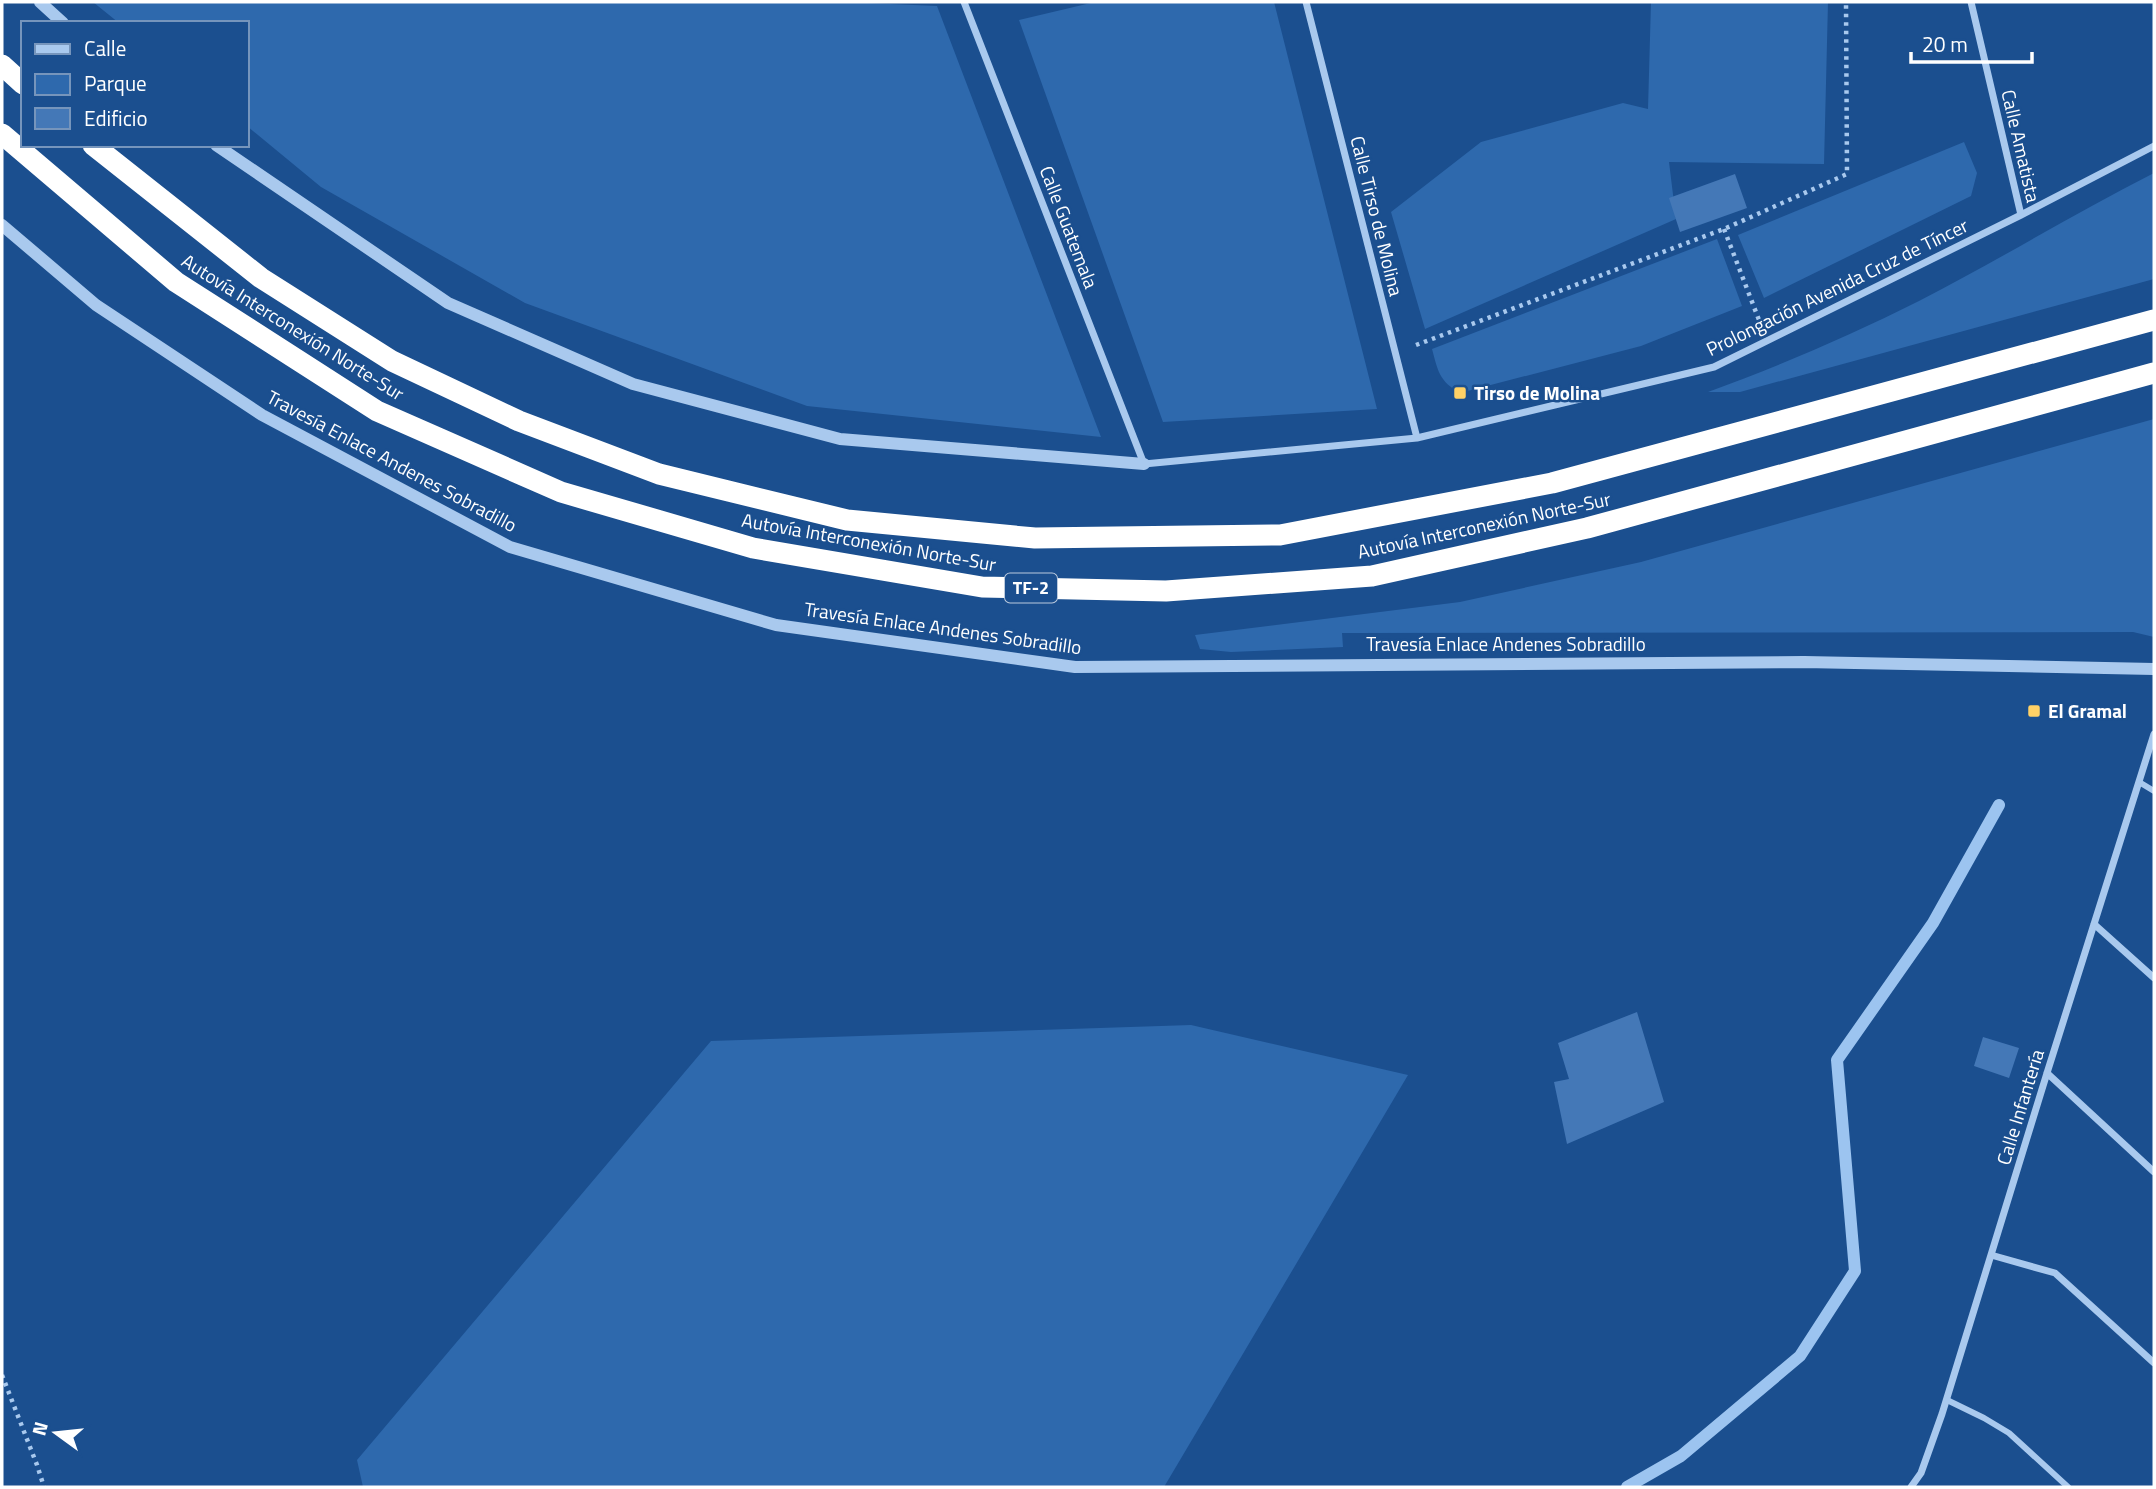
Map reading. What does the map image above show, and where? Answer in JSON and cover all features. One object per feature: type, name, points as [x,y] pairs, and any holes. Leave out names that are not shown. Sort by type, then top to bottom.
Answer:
[{"type":"highway","points":[[2,65],[21,81]]},
{"type":"highway","name":"Autovía Interconexión Norte-Sur","points":[[2,134],[176,282],[377,411],[561,492],[740,545],[982,587],[1166,591],[1372,576],[1587,528],[2154,373]]},
{"type":"highway","name":"Autovía Interconexión Norte-Sur","points":[[96,147],[261,278],[392,361],[519,421],[659,474],[847,520],[1035,538],[1280,535],[1552,483],[2154,320]]},
{"type":"street","points":[[40,2],[61,21]]},
{"type":"street","name":"Calle Guatemala","points":[[964,2],[1144,464]]},
{"type":"street","name":"Calle Tirso de Molina","points":[[1306,2],[1417,438]]},
{"type":"street","name":"Calle Amatista","points":[[1971,2],[2021,215]]},
{"type":"street","name":"Prolongación Avenida Cruz de Tíncer","points":[[1144,464],[1417,438],[1714,367],[2154,146]]},
{"type":"street","points":[[219,147],[448,303],[633,384],[840,439],[1144,464]]},
{"type":"street","name":"Travesía Enlace Andenes Sobradillo","points":[[2,225],[96,305],[262,415],[510,547],[776,625],[1076,667],[1804,662],[2154,669]]},
{"type":"street","name":"Calle Infantería","points":[[1911,1487],[1921,1473],[1947,1400],[2154,734]]},
{"type":"street","points":[[2139,782],[2154,791]]},
{"type":"street","points":[[2094,924],[2154,978]]},
{"type":"street","points":[[2047,1073],[2154,1172]]},
{"type":"street","points":[[1991,1255],[2055,1273],[2154,1363]]},
{"type":"street","points":[[1947,1400],[2009,1433],[2068,1487]]},
{"type":"path","points":[[1396,352],[1724,229],[1847,174],[1846,2]]},
{"type":"path","points":[[1724,229],[1767,341]]},
{"type":"path","points":[[2,1375],[44,1487]]},
{"type":"green space","points":[[93,2],[845,2],[937,6],[1101,437],[807,406],[525,303],[321,187],[248,127],[248,21],[117,21]]},
{"type":"green space","points":[[1095,2],[1274,2],[1377,409],[1163,422],[1019,20]]},
{"type":"green space","points":[[1651,2],[1828,2],[1824,164],[1669,162],[1676,219],[1425,329],[1391,212],[1481,142],[1623,103],[1648,109]]},
{"type":"green space","points":[[1964,142],[1977,173],[1971,196],[1764,298],[1738,235]]},
{"type":"green space","points":[[2154,173],[2154,279],[1740,392],[1708,392],[1788,361],[1893,314]]},
{"type":"green space","points":[[1717,239],[1742,306],[1641,346],[1460,393],[1440,375],[1432,349]]},
{"type":"green space","points":[[2154,419],[2154,637],[2133,632],[1342,633],[1343,647],[1231,652],[1200,649],[1195,635],[1460,602],[1641,562]]},
{"type":"green space","points":[[1191,1025],[1408,1075],[1164,1487],[363,1487],[357,1460],[711,1041]]},
{"type":"building","points":[[1735,174],[1747,208],[1680,232],[1669,198]]},
{"type":"building","points":[[1637,1012],[1664,1102],[1567,1144],[1554,1082],[1569,1079],[1558,1043]]},
{"type":"building","points":[[1983,1037],[2019,1048],[2009,1078],[1974,1066]]},
{"type":"waterway","points":[[1627,1487],[1681,1456],[1800,1356],[1855,1271],[1837,1060],[1933,923],[1999,805]]},
{"type":"place","name":"Tirso de Molina","points":[[1460,393]]},
{"type":"place","name":"El Gramal","points":[[2034,711]]}]
